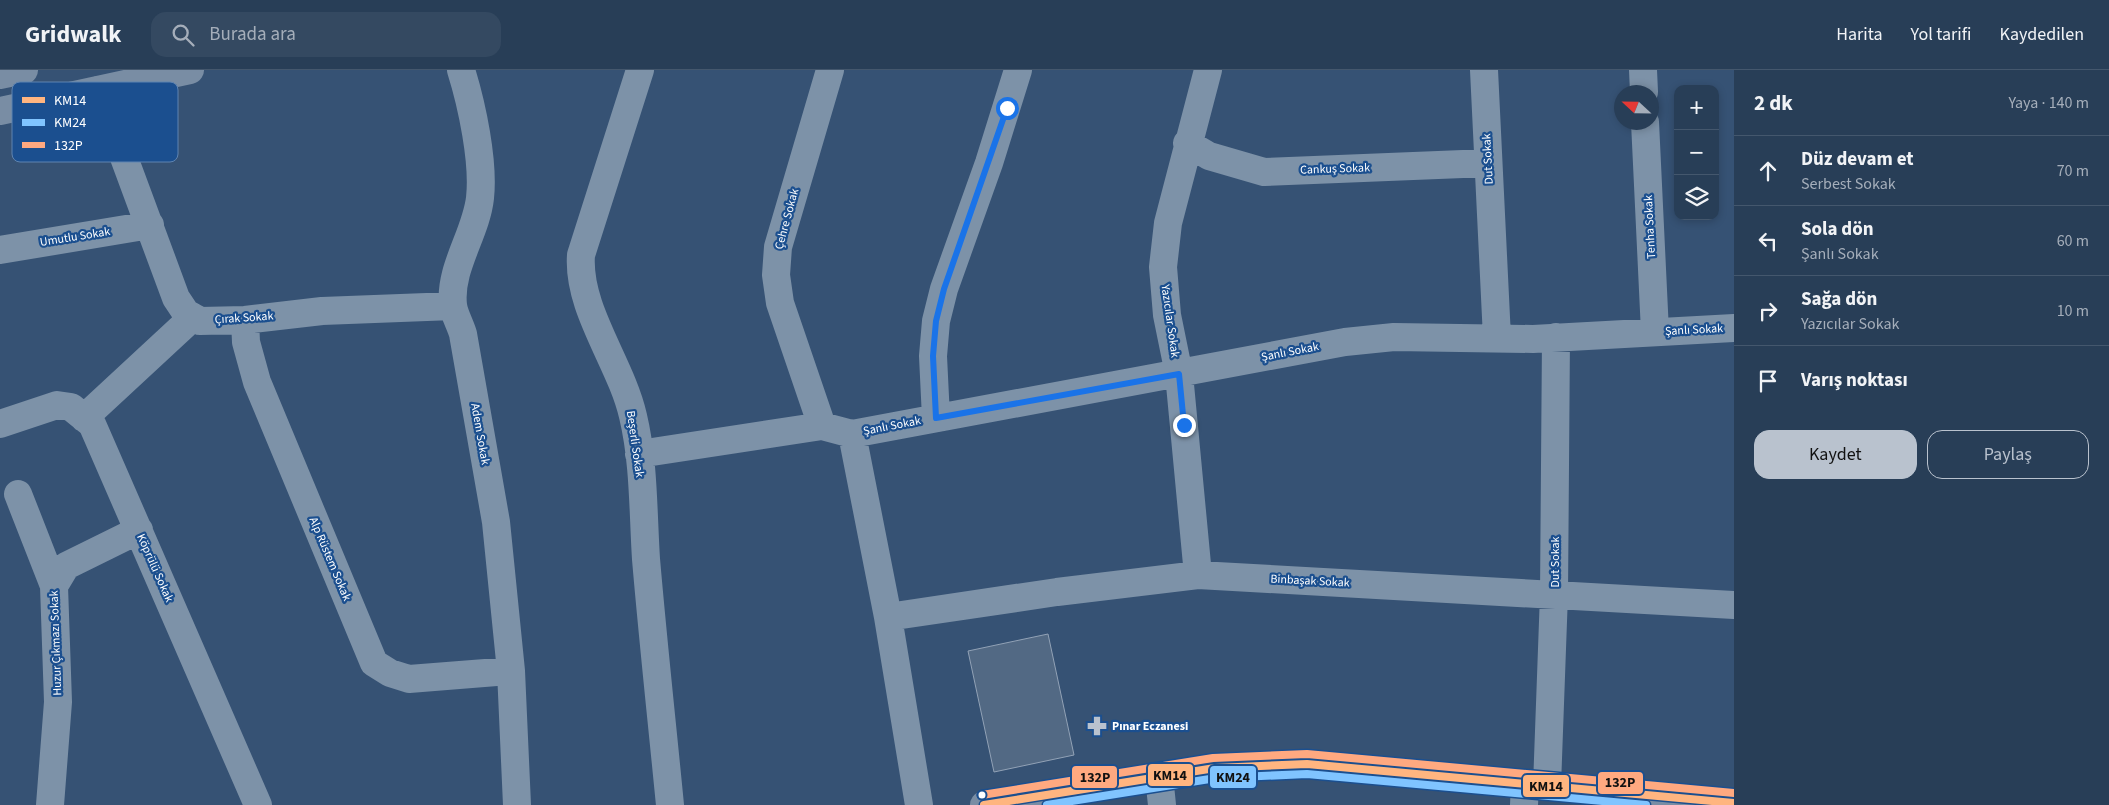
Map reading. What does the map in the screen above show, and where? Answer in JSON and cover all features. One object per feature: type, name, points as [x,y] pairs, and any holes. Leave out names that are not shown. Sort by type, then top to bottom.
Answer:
[{"type":"street","points":[[0,75],[24,70]]},
{"type":"street","points":[[135,82],[190,70]]},
{"type":"street","name":"Adem Sokak","points":[[461,70],[475,128],[480,197],[476,218],[459,264],[454,288],[453,306],[463,334],[496,522],[511,671],[517,805]]},
{"type":"street","name":"Beşerli Sokak","points":[[640,70],[581,254],[580,270],[596,321],[624,385],[633,416],[639,454],[650,601],[670,805]]},
{"type":"street","name":"Çehre Sokak","points":[[822,426],[780,303],[776,275],[778,247],[830,70]]},
{"type":"street","points":[[936,418],[933,356],[936,321],[944,289],[989,163],[1018,70]]},
{"type":"street","name":"Yazıcılar Sokak","points":[[1198,575],[1179,374],[1167,316],[1163,267],[1168,223],[1187,143],[1208,70]]},
{"type":"street","name":"Dut Sokak","points":[[1484,70],[1497,338]]},
{"type":"street","points":[[1643,70],[1644,85]]},
{"type":"street","name":"Tenha Sokak","points":[[1645,130],[1655,332]]},
{"type":"street","name":"Cankuş Sokak","points":[[1187,143],[1208,156],[1264,172],[1488,163]]},
{"type":"street","points":[[84,418],[193,317],[186,313],[176,298],[126,162]]},
{"type":"street","name":"Umutlu Sokak","points":[[0,250],[150,225]]},
{"type":"street","name":"Çırak Sokak","points":[[193,317],[200,321],[245,320],[322,311],[453,306]]},
{"type":"street","name":"Alp Rüstem Sokak","points":[[245,320],[246,342],[257,382],[374,663],[390,673],[409,679],[511,671]]},
{"type":"street","name":"Şanlı Sokak","points":[[852,434],[1304,349],[1394,337],[1556,337],[1734,328]]},
{"type":"street","name":"Dut Sokak","points":[[1532,791],[1554,594],[1556,337]]},
{"type":"street","name":"Köprülü Sokak","points":[[0,424],[57,405],[71,407],[92,424],[258,805]]},
{"type":"street","points":[[639,454],[822,426],[852,434],[888,617],[919,805]]},
{"type":"street","points":[[18,494],[54,586]]},
{"type":"street","name":"Huzur Çıkmazı Sokak","points":[[50,805],[58,702],[54,586],[66,566],[138,530]]},
{"type":"street","name":"Binbaşak Sokak","points":[[888,617],[1056,592],[1198,575],[1734,604]]},
{"type":"street","points":[[984,805],[1216,768],[1307,764],[1532,791],[1734,803]]},
{"type":"street","points":[[1159,776],[1162,805]]},
{"type":"building","points":[[1048,634],[1074,755],[994,772],[968,651]]},
{"type":"transit line","name":"132P","points":[[982,795],[1213,758],[1307,754],[1734,793]]},
{"type":"transit line","name":"KM14","points":[[984,805],[1215,768],[1307,764],[1734,803]]},
{"type":"transit line","name":"KM24","points":[[1047,805],[1216,778],[1307,774],[1646,805]]},
{"type":"place","name":"Pınar Eczanesi","points":[[1097,726]]},
{"type":"route","points":[[1007,108],[944,289],[936,321],[933,356],[936,418],[1179,374],[1184,425]]}]
